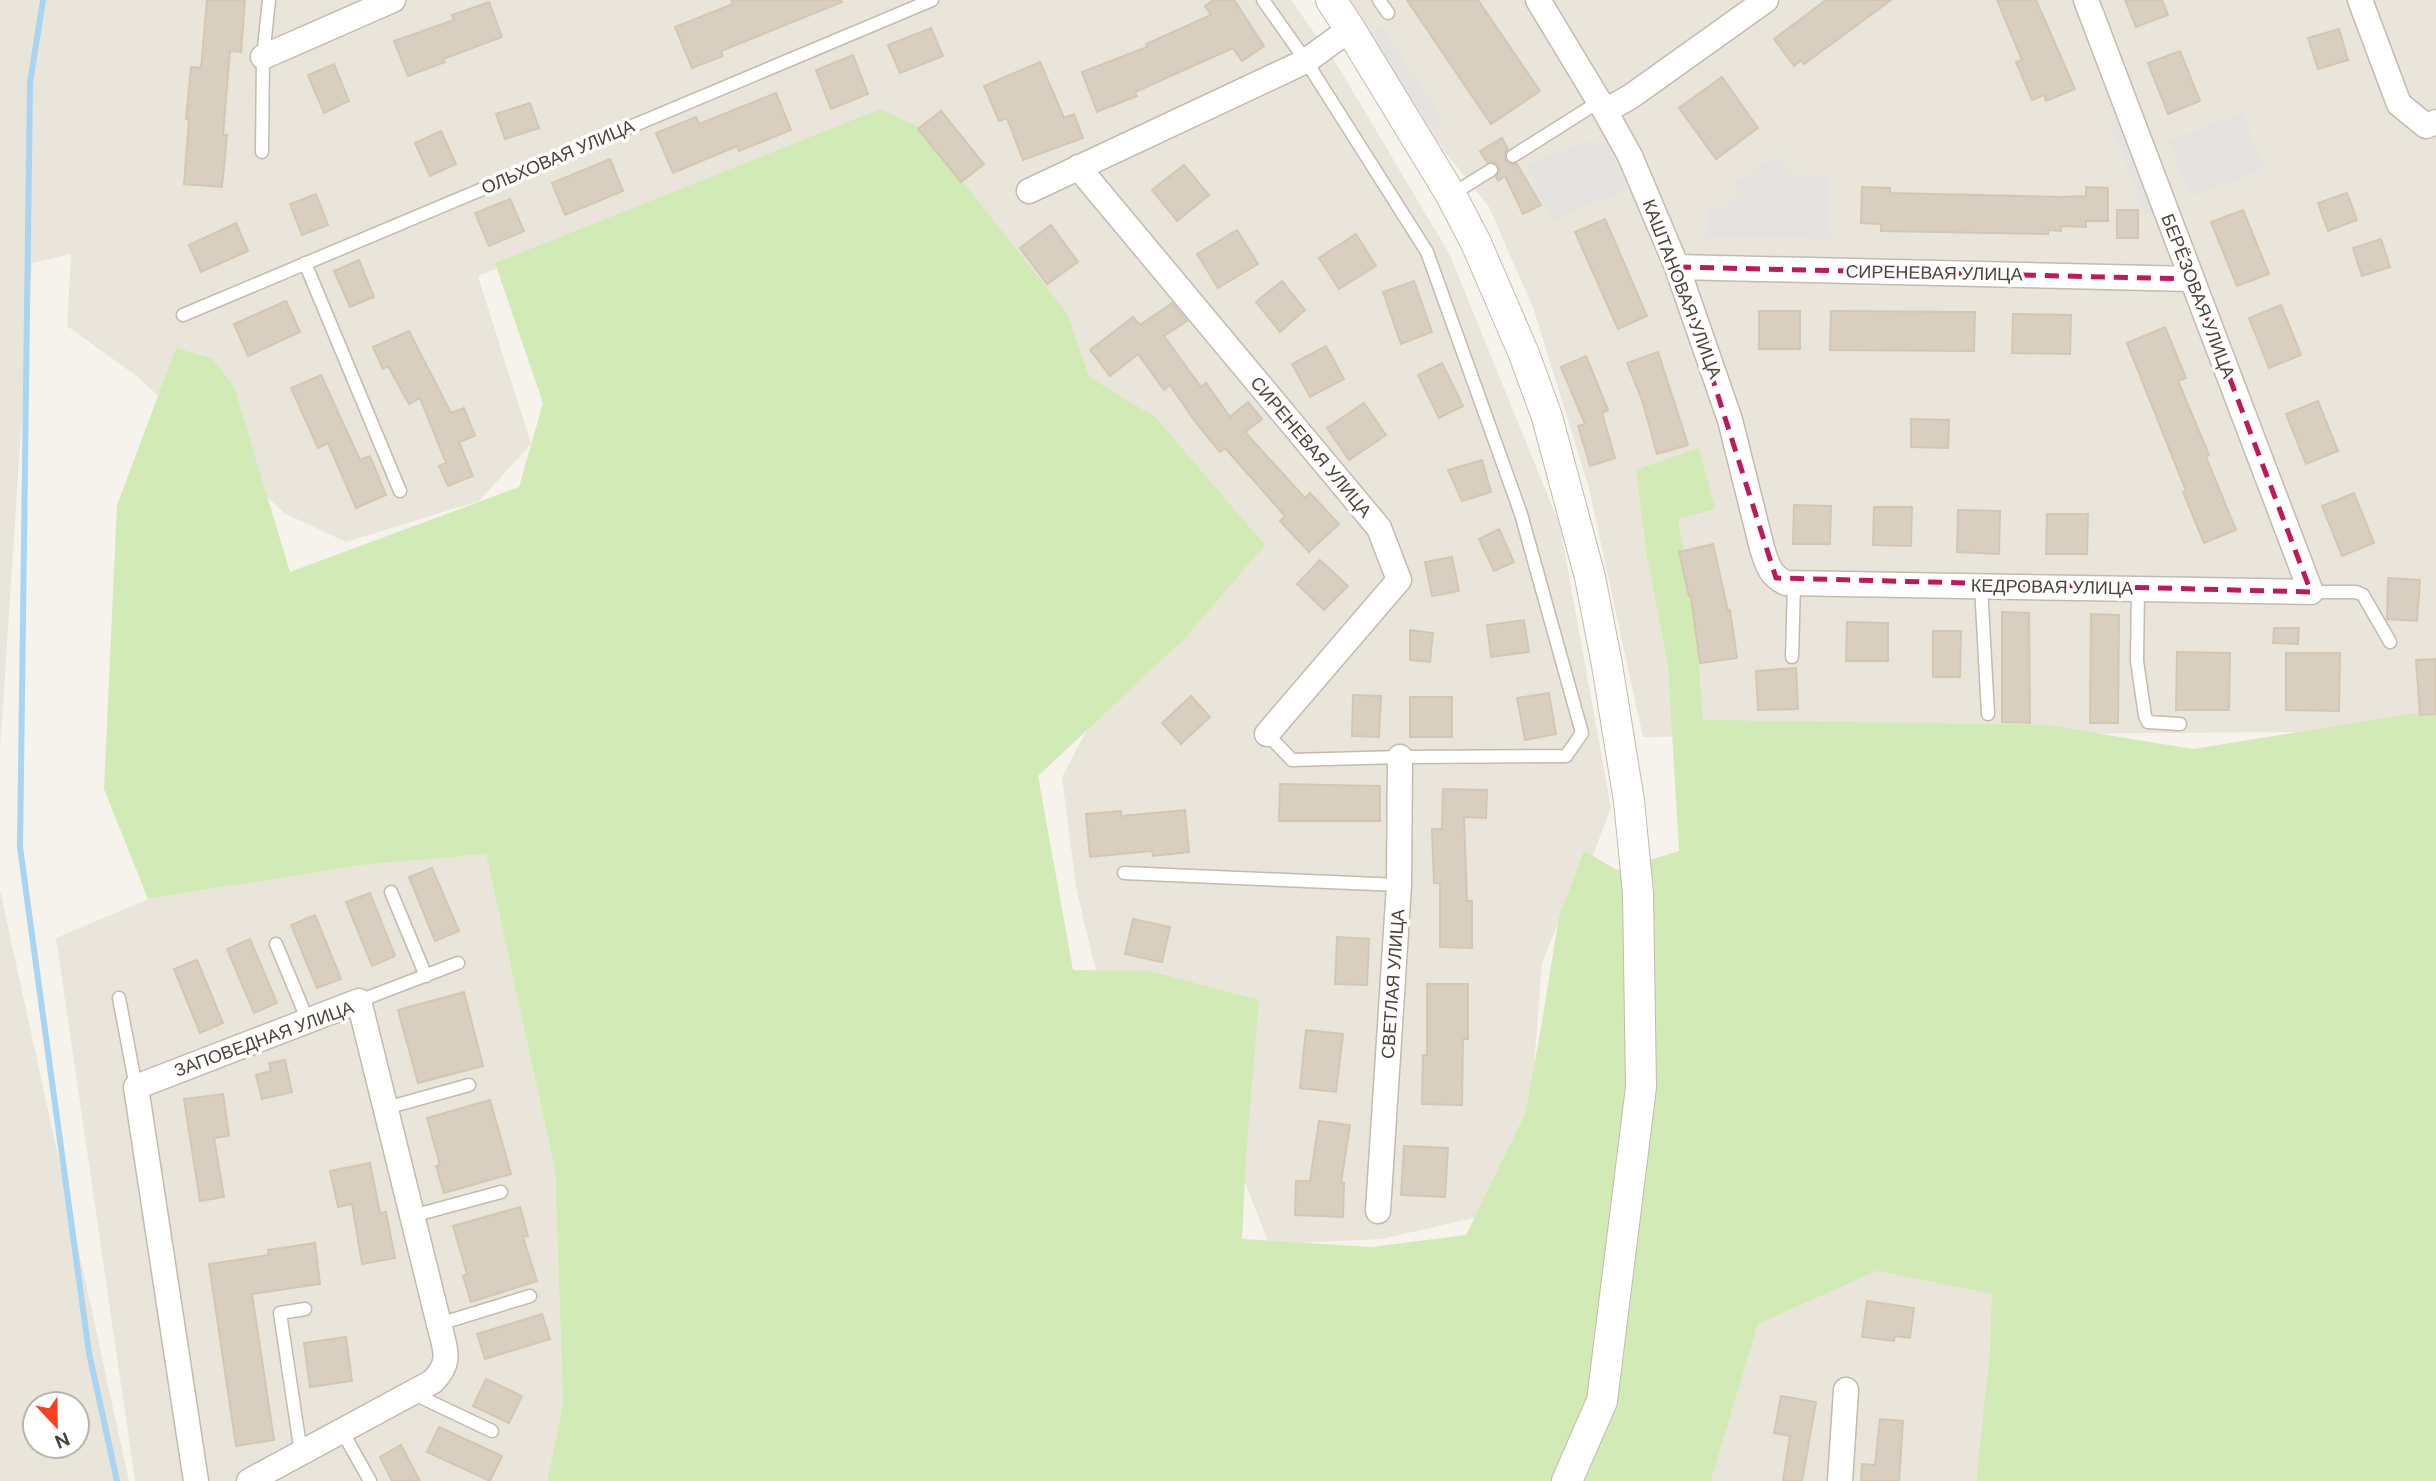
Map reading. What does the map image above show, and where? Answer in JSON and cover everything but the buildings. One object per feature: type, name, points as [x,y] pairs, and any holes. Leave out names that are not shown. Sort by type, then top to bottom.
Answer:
[{"type":"street","points":[[263,57],[393,0]]},
{"type":"street","points":[[1331,0],[1451,195],[1476,243],[1547,417],[1587,565],[1607,665],[1629,801],[1638,893],[1641,1087],[1602,1401],[1567,1481]]},
{"type":"street","name":"КАШТАНОВАЯ УЛИЦА","points":[[1538,0],[1603,106],[1630,156],[1677,267],[1730,420],[1769,568],[1776,578],[1786,583],[1794,583]]},
{"type":"street","points":[[1603,106],[1630,97],[1766,0]]},
{"type":"street","name":"БЕРЁЗОВАЯ УЛИЦА","points":[[2085,0],[2311,592]]},
{"type":"street","points":[[2360,0],[2399,104],[2426,126],[2436,122]]},
{"type":"street","points":[[1029,191],[1306,61],[1350,29]]},
{"type":"street","name":"СИРЕНЕВАЯ УЛИЦА","points":[[1078,167],[1379,528],[1398,580],[1267,734]]},
{"type":"street","name":"СИРЕНЕВАЯ УЛИЦА","points":[[1677,267],[2192,279]]},
{"type":"street","name":"КЕДРОВАЯ УЛИЦА","points":[[1794,583],[2311,592]]},
{"type":"street","name":"СВЕТЛАЯ УЛИЦА","points":[[1378,1211],[1399,885],[1400,757]]},
{"type":"street","name":"ЗАПОВЕДНАЯ УЛИЦА","points":[[136,1087],[359,1001],[446,1352],[446,1362],[443,1372],[432,1382],[249,1481]]},
{"type":"street","points":[[136,1087],[197,1481]]},
{"type":"street","points":[[1840,1481],[1846,1390]]},
{"type":"lane","points":[[262,152],[263,57],[269,0]]},
{"type":"lane","name":"ОЛЬХОВАЯ УЛИЦА","points":[[183,315],[932,0]]},
{"type":"lane","points":[[1264,0],[1306,61],[1427,252],[1521,514],[1582,733],[1566,756],[1292,760],[1267,734]]},
{"type":"lane","points":[[1380,0],[1388,13]]},
{"type":"lane","points":[[1513,156],[1603,106]]},
{"type":"lane","points":[[1451,195],[1491,170]]},
{"type":"lane","points":[[305,263],[400,491]]},
{"type":"lane","points":[[1792,657],[1794,583]]},
{"type":"lane","points":[[1981,586],[1987,714]]},
{"type":"lane","points":[[2138,589],[2137,660],[2145,716],[2148,722],[2153,724],[2180,724]]},
{"type":"lane","points":[[2311,592],[2363,595],[2390,642]]},
{"type":"lane","points":[[1124,873],[1399,885]]},
{"type":"lane","points":[[391,892],[426,976]]},
{"type":"lane","points":[[276,944],[308,1020]]},
{"type":"lane","points":[[359,1001],[458,963]]},
{"type":"lane","points":[[119,998],[136,1087]]},
{"type":"lane","points":[[386,1108],[469,1085]]},
{"type":"lane","points":[[412,1216],[501,1192]]},
{"type":"lane","points":[[439,1324],[530,1296]]},
{"type":"lane","points":[[301,1453],[280,1313],[305,1309]]},
{"type":"lane","points":[[412,1393],[492,1431]]},
{"type":"lane","points":[[342,1431],[370,1481]]},
{"type":"highlighted area","points":[[1677,267],[2192,279],[2311,592],[1776,578]]},
{"type":"shaded area","points":[[0,0],[1291,0],[1339,68],[1450,255],[1560,526],[1611,808],[1589,865],[1568,898],[1542,963],[1529,1131],[1477,1217],[1382,1239],[1269,1244],[1234,1154],[1098,981],[1076,887],[1062,777],[1094,717],[1100,403],[877,118],[478,276],[531,444],[479,501],[346,542],[284,513],[138,377],[67,326],[71,254],[32,263],[0,751]]},
{"type":"shaded area","points":[[1343,0],[2436,0],[2436,731],[1643,737],[1589,488],[1534,310],[1489,207],[1444,151]]},
{"type":"shaded area","points":[[1380,26],[1444,120],[1432,128],[1368,34]]},
{"type":"shaded area","points":[[2243,113],[2264,168],[2190,197],[2168,141]]},
{"type":"shaded area","points":[[2123,119],[2158,210],[2145,215],[2110,124]]},
{"type":"shaded area","points":[[1586,141],[1607,144],[1627,189],[1551,221],[1527,166]]},
{"type":"shaded area","points":[[1777,154],[1794,176],[1829,176],[1829,238],[1706,237],[1706,208],[1721,208],[1740,194],[1734,185]]},
{"type":"shaded area","points":[[486,854],[555,1170],[563,1403],[547,1481],[135,1481],[56,938],[148,899],[362,865]]},
{"type":"shaded area","points":[[0,890],[129,1481],[0,1481]]},
{"type":"shaded area","points":[[1877,1271],[1993,1294],[1976,1481],[1711,1481],[1758,1324]]},
{"type":"green space","points":[[880,109],[920,128],[1067,313],[1089,377],[1155,417],[1265,545],[1185,638],[1038,776],[1073,970],[1149,971],[1259,1000],[1242,1239],[1371,1247],[1466,1235],[1525,1114],[1559,917],[1584,851],[1617,870],[1679,851],[1668,665],[1646,551],[1636,470],[1699,448],[1715,509],[1678,519],[1696,622],[1703,720],[2047,725],[2193,749],[2436,710],[2436,1481],[1976,1481],[1990,1348],[1992,1294],[1877,1271],[1758,1324],[1711,1481],[547,1481],[563,1403],[555,1170],[486,854],[362,865],[148,899],[104,789],[117,505],[176,348],[211,358],[234,386],[290,572],[519,487],[543,403],[495,263]]},
{"type":"waterway","points":[[43,0],[30,83],[20,847],[89,1353],[117,1481]]}]
